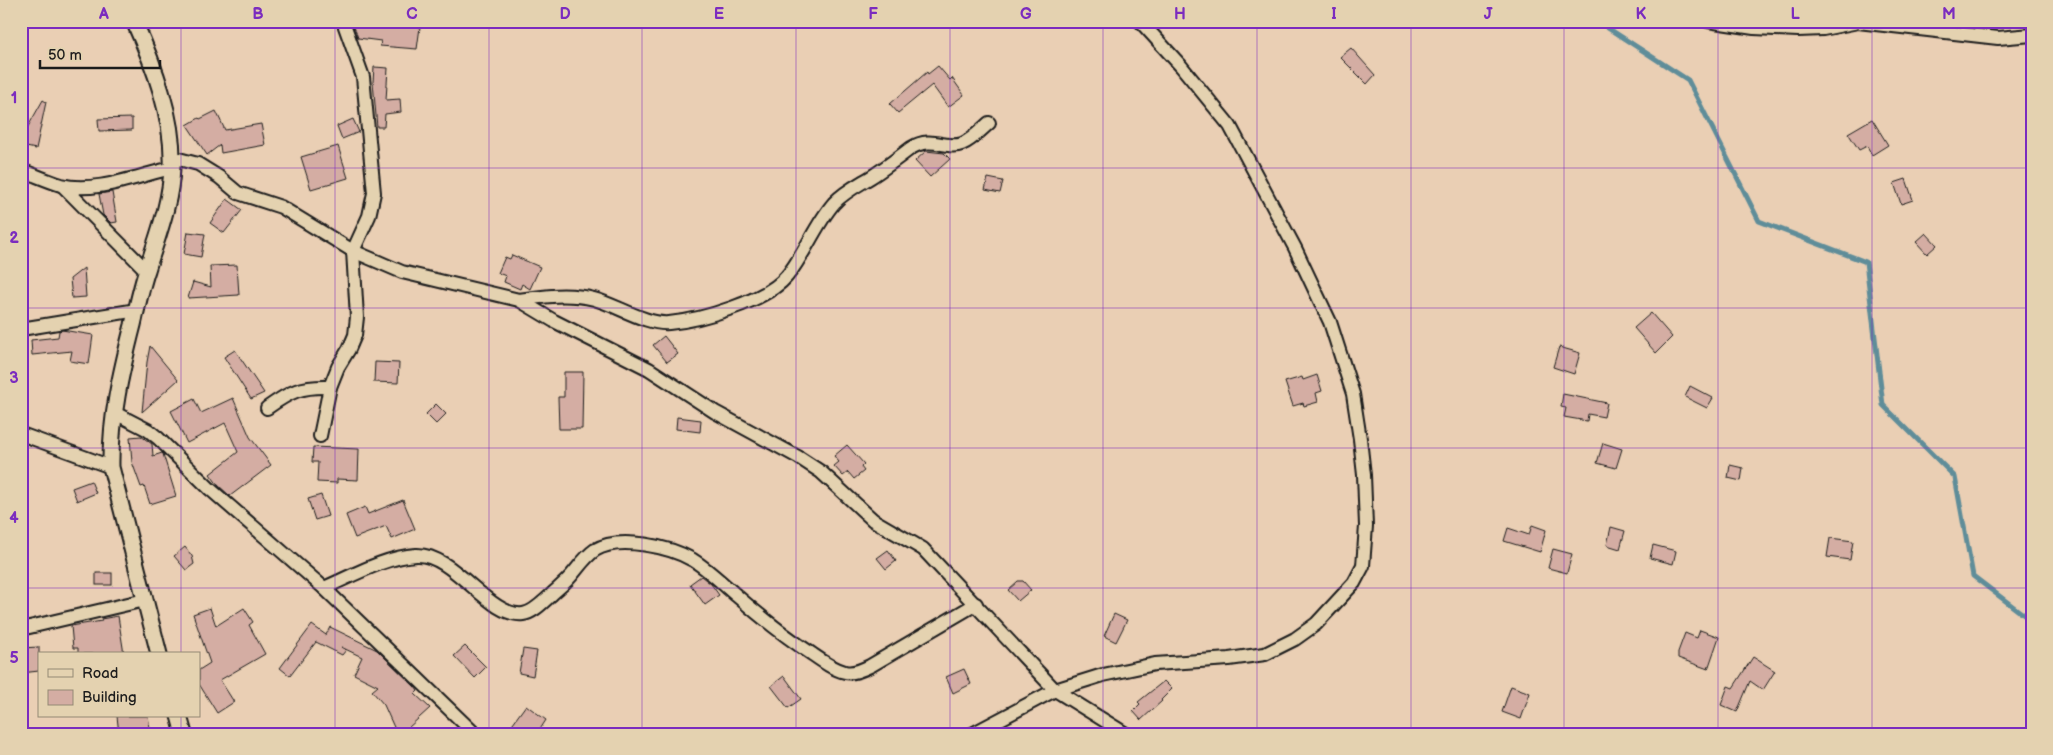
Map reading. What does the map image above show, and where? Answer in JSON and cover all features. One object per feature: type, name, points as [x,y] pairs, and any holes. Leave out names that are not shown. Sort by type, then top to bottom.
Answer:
[{"type":"street","points":[[134,21],[150,56],[163,100],[172,163],[161,230],[147,271],[124,360],[110,446],[111,467],[158,652]]},
{"type":"street","points":[[320,436],[330,387],[355,335],[357,317],[353,251],[369,216],[374,193],[363,76],[342,21]]},
{"type":"street","points":[[972,734],[1055,690],[1103,675],[1155,664],[1229,659],[1266,654],[1295,639],[1316,624],[1354,583],[1363,566],[1366,526],[1364,475],[1360,439],[1352,394],[1330,322],[1295,248],[1230,126],[1181,66],[1140,21]]},
{"type":"street","points":[[1708,21],[1754,28],[1798,30],[1823,29],[1858,22],[1998,38],[2032,35]]},
{"type":"street","points":[[519,300],[548,295],[578,296],[594,299],[652,322],[668,323],[685,320],[752,300],[775,288],[787,276],[834,204],[845,193],[884,169],[918,144],[928,142],[963,144],[989,124]]},
{"type":"street","points":[[21,170],[63,186],[98,186],[172,163],[198,164],[219,177],[238,193],[281,207],[353,251],[402,272],[519,300],[554,321],[649,369],[715,412],[821,472],[873,520],[923,549],[1055,690],[1126,734]]},
{"type":"street","points":[[63,186],[147,271]]},
{"type":"street","points":[[21,329],[137,310]]},
{"type":"street","points":[[267,408],[293,391],[312,387],[330,387]]},
{"type":"street","points":[[114,413],[148,430],[158,438],[210,489],[324,588],[475,734]]},
{"type":"street","points":[[21,434],[111,467]]},
{"type":"street","points":[[324,588],[400,558],[418,555],[436,559],[498,606],[522,614],[532,611],[547,599],[597,548],[614,543],[632,542],[653,546],[693,560],[756,613],[802,648],[846,673],[860,671],[870,666],[976,604]]},
{"type":"street","points":[[21,629],[145,600]]},
{"type":"street","points":[[180,718],[184,734]]},
{"type":"building","points":[[352,21],[387,21],[420,27],[417,49],[380,46],[381,41],[358,38]]},
{"type":"building","points":[[1351,48],[1375,75],[1367,84],[1340,57]]},
{"type":"building","points":[[938,66],[950,80],[952,78],[964,95],[948,107],[932,85],[898,113],[890,104],[927,72],[928,74]]},
{"type":"building","points":[[374,67],[388,68],[386,100],[400,99],[401,112],[385,114],[384,127],[377,127],[373,82]]},
{"type":"building","points":[[43,100],[46,102],[36,149],[21,146],[21,139]]},
{"type":"building","points":[[216,111],[225,130],[261,124],[265,145],[221,153],[220,145],[207,155],[187,125]]},
{"type":"building","points":[[132,118],[132,130],[99,131],[98,119]]},
{"type":"building","points":[[353,119],[359,132],[342,139],[337,126]]},
{"type":"building","points":[[1872,119],[1888,145],[1872,155],[1867,146],[1859,150],[1848,133]]},
{"type":"building","points":[[338,146],[348,178],[311,189],[301,157]]},
{"type":"building","points":[[926,151],[944,153],[950,159],[930,177],[915,161]]},
{"type":"building","points":[[988,178],[1003,181],[1000,193],[985,190]]},
{"type":"building","points":[[1906,179],[1913,200],[1901,204],[1894,183]]},
{"type":"building","points":[[112,192],[117,222],[111,223],[103,215],[99,194]]},
{"type":"building","points":[[227,199],[242,210],[224,233],[210,223]]},
{"type":"building","points":[[188,232],[205,234],[201,257],[184,254]]},
{"type":"building","points":[[1926,233],[1937,245],[1927,254],[1916,242]]},
{"type":"building","points":[[512,255],[540,267],[530,289],[522,284],[520,289],[504,282],[506,276],[498,273],[505,257],[510,259]]},
{"type":"building","points":[[237,265],[239,295],[188,298],[193,282],[211,287],[210,266]]},
{"type":"building","points":[[84,268],[86,297],[72,298],[70,279]]},
{"type":"building","points":[[1651,313],[1672,337],[1656,353],[1634,328]]},
{"type":"building","points":[[59,331],[93,335],[89,364],[70,361],[72,351],[32,355],[31,340],[58,337]]},
{"type":"building","points":[[664,336],[678,354],[667,362],[653,345]]},
{"type":"building","points":[[150,346],[178,380],[142,412],[147,362]]},
{"type":"building","points":[[1559,347],[1580,353],[1574,374],[1553,367]]},
{"type":"building","points":[[235,350],[264,393],[251,399],[224,357]]},
{"type":"building","points":[[375,362],[399,363],[398,383],[374,382]]},
{"type":"building","points":[[564,372],[583,372],[582,429],[559,429],[558,397],[564,397]]},
{"type":"building","points":[[1317,375],[1322,391],[1316,393],[1318,402],[1304,406],[1303,403],[1293,406],[1285,382],[1302,377],[1303,380]]},
{"type":"building","points":[[1690,386],[1713,398],[1707,408],[1685,397]]},
{"type":"building","points":[[1563,394],[1607,403],[1604,417],[1588,414],[1587,421],[1564,417],[1566,408],[1561,407]]},
{"type":"building","points":[[233,398],[250,437],[271,465],[230,496],[210,474],[238,452],[225,423],[187,443],[171,411],[194,399],[201,413]]},
{"type":"building","points":[[436,404],[446,414],[436,424],[426,414]]},
{"type":"building","points":[[677,417],[701,420],[700,432],[676,429]]},
{"type":"building","points":[[141,436],[152,444],[153,456],[163,454],[176,496],[150,504],[144,486],[141,487],[132,462],[130,437]]},
{"type":"building","points":[[1603,443],[1622,449],[1616,468],[1597,463]]},
{"type":"building","points":[[847,445],[864,464],[861,467],[864,471],[854,479],[848,472],[843,476],[834,466],[839,462],[834,456]]},
{"type":"building","points":[[313,447],[359,449],[358,480],[337,479],[337,483],[317,482],[318,462],[312,462]]},
{"type":"building","points":[[1730,465],[1743,468],[1741,481],[1728,478]]},
{"type":"building","points":[[91,481],[96,493],[77,501],[72,488]]},
{"type":"building","points":[[321,495],[328,516],[315,520],[308,499]]},
{"type":"building","points":[[403,500],[415,529],[392,539],[386,526],[355,538],[346,515],[365,507],[368,514]]},
{"type":"building","points":[[1532,525],[1546,530],[1540,552],[1504,541],[1508,528],[1529,535]]},
{"type":"building","points":[[1611,527],[1625,531],[1620,549],[1607,545]]},
{"type":"building","points":[[1830,538],[1853,541],[1850,560],[1827,557]]},
{"type":"building","points":[[1653,545],[1676,551],[1673,564],[1650,558]]},
{"type":"building","points":[[185,547],[192,556],[194,564],[186,570],[174,556]]},
{"type":"building","points":[[1553,549],[1572,554],[1567,573],[1548,568]]},
{"type":"building","points":[[888,550],[896,561],[886,569],[877,558]]},
{"type":"building","points":[[96,573],[112,573],[112,585],[96,585]]},
{"type":"building","points":[[701,576],[711,584],[719,595],[705,605],[690,584]]},
{"type":"building","points":[[1018,581],[1023,581],[1031,590],[1018,601],[1008,590]]},
{"type":"building","points":[[210,608],[216,626],[244,608],[253,622],[249,625],[265,654],[220,680],[234,702],[217,713],[200,686],[200,669],[210,663],[193,614]]},
{"type":"building","points":[[1114,614],[1127,620],[1116,642],[1104,636]]},
{"type":"building","points":[[118,616],[124,652],[78,652],[78,648],[73,648],[71,626],[102,621],[101,619]]},
{"type":"building","points":[[312,625],[326,635],[330,627],[377,650],[415,687],[418,691],[415,694],[430,708],[408,728],[411,734],[397,734],[384,705],[372,691],[378,686],[354,674],[362,657],[341,647],[346,650],[342,655],[316,642],[290,676],[280,668]]},
{"type":"building","points":[[1700,630],[1719,637],[1708,669],[1678,658],[1678,652],[1685,633],[1697,638]]},
{"type":"building","points":[[465,646],[486,667],[475,678],[454,656]]},
{"type":"building","points":[[39,647],[38,671],[21,673],[21,648]]},
{"type":"building","points":[[523,649],[537,651],[533,676],[519,673]]},
{"type":"building","points":[[1753,657],[1775,671],[1763,690],[1750,681],[1737,712],[1721,705],[1728,686],[1733,688]]},
{"type":"building","points":[[964,669],[971,684],[953,693],[946,677]]},
{"type":"building","points":[[784,676],[801,699],[788,708],[771,686]]},
{"type":"building","points":[[1164,681],[1172,689],[1141,720],[1133,711],[1140,704],[1138,702]]},
{"type":"building","points":[[1511,686],[1530,693],[1521,719],[1502,712]]},
{"type":"building","points":[[526,705],[546,720],[537,734],[505,734]]},
{"type":"building","points":[[117,718],[148,718],[151,734],[119,734]]},
{"type":"waterway","points":[[1597,21],[1688,80],[1759,221],[1866,262],[1883,405],[1955,477],[1973,576],[2032,621]]}]
